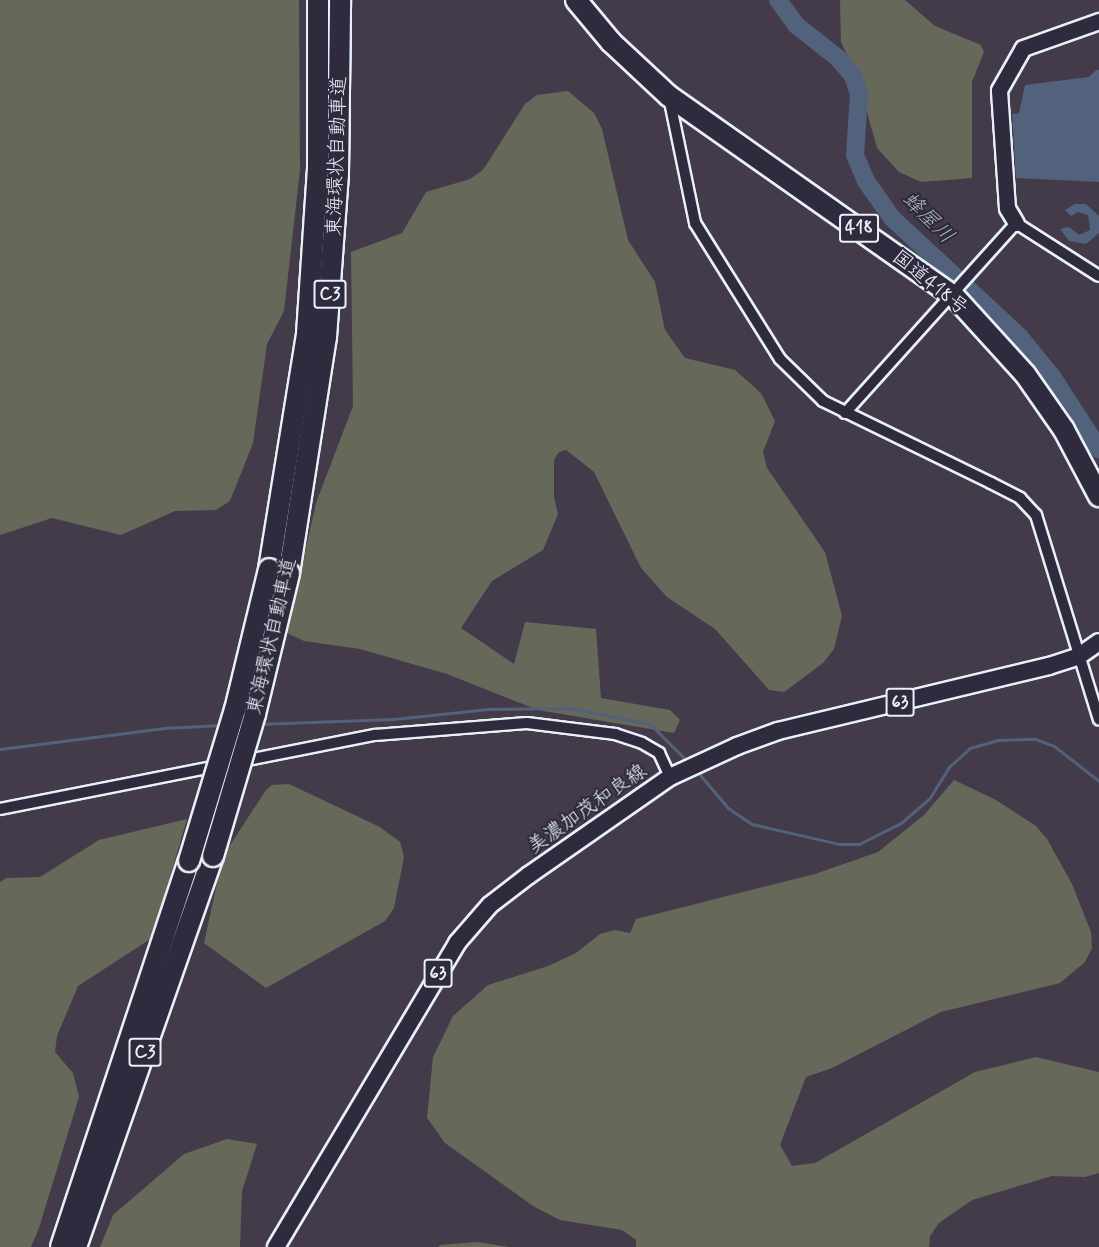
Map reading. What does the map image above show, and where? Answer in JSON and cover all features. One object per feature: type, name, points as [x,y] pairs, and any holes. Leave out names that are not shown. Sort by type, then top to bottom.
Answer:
[{"type":"highway","name":"国道418号","points":[[576,0],[611,42],[669,96],[954,296],[1025,374],[1064,430],[1099,496]]},
{"type":"highway","name":"東海環状自動車道","points":[[61,1247],[189,861],[236,710],[269,569],[295,422],[309,311],[318,170],[318,4]]},
{"type":"highway","name":"東海環状自動車道","points":[[76,1247],[213,856],[255,714],[289,573],[327,326],[338,174],[340,6]]},
{"type":"main road","name":"美濃加茂和良線","points":[[276,1247],[457,943],[490,905],[675,775],[700,763],[778,731],[1079,656],[1099,642]]},
{"type":"street","points":[[1099,21],[1023,48],[999,90],[1007,208],[1016,223],[1099,276]]},
{"type":"street","points":[[669,96],[695,224],[780,359],[823,401],[1020,498],[1035,514],[1099,720]]},
{"type":"street","points":[[845,413],[954,296],[1016,223]]},
{"type":"street","points":[[0,809],[375,735],[527,723],[615,734],[642,743],[659,753],[675,775]]},
{"type":"green space","points":[[0,0],[299,0],[300,170],[284,311],[267,344],[253,443],[230,501],[216,510],[175,511],[121,535],[52,518],[0,535]]},
{"type":"green space","points":[[840,0],[905,0],[935,26],[981,45],[984,52],[972,82],[972,178],[921,182],[899,172],[877,148],[856,73],[841,42]]},
{"type":"green space","points":[[568,91],[594,113],[602,129],[628,240],[655,282],[665,330],[685,358],[735,370],[761,393],[775,421],[763,452],[767,468],[825,552],[842,616],[834,649],[823,663],[784,692],[769,690],[715,629],[667,597],[641,568],[594,472],[566,450],[559,452],[554,460],[554,497],[558,514],[543,550],[492,581],[461,628],[514,664],[525,622],[596,629],[601,698],[670,710],[680,720],[674,733],[538,710],[447,674],[360,649],[304,641],[287,633],[316,503],[353,406],[351,252],[402,233],[426,192],[470,179],[483,170],[525,104],[537,95]]},
{"type":"green space","points":[[954,780],[996,800],[1036,826],[1047,839],[1072,884],[1091,932],[1092,948],[1085,962],[1060,983],[941,1012],[832,1068],[806,1077],[780,1145],[792,1166],[815,1163],[975,1072],[1036,1057],[1099,1072],[1099,1173],[1085,1177],[1052,1176],[972,1200],[939,1223],[930,1236],[929,1247],[636,1247],[636,1240],[622,1230],[560,1220],[533,1206],[445,1143],[427,1118],[433,1057],[453,1016],[488,985],[548,966],[576,953],[600,934],[615,930],[630,933],[636,919],[815,874],[878,852],[924,815]]},
{"type":"green space","points":[[289,784],[380,827],[400,842],[404,857],[394,908],[385,921],[266,988],[204,943],[223,856],[266,790],[272,785]]},
{"type":"green space","points":[[187,819],[152,938],[78,986],[57,1036],[55,1052],[73,1073],[79,1097],[39,1228],[31,1247],[0,1247],[0,882],[6,878],[40,877],[99,840]]},
{"type":"green space","points":[[227,1139],[257,1144],[242,1191],[240,1247],[100,1247],[113,1215],[184,1154]]},
{"type":"green space","points":[[477,1242],[509,1247],[438,1247],[441,1245]]},
{"type":"water","points":[[1099,70],[1099,182],[1016,178],[1012,114],[1019,113],[1025,85],[1089,77]]},
{"type":"water","points":[[1075,204],[1086,204],[1099,216],[1099,233],[1086,244],[1069,241],[1060,229],[1069,227],[1079,235],[1090,230],[1088,215],[1078,212],[1071,216],[1065,210]]},
{"type":"waterway","name":"蜂屋川","points":[[778,0],[796,25],[838,58],[853,76],[859,95],[855,155],[866,181],[892,218],[1019,336],[1053,378],[1099,449]]},
{"type":"waterway","points":[[258,724],[394,719],[488,709],[569,708],[650,724],[689,763]]},
{"type":"waterway","points":[[0,749],[165,728],[222,725]]},
{"type":"waterway","points":[[696,770],[728,808],[752,824],[839,844],[859,844],[901,823],[929,799],[950,766],[970,748],[998,740],[1035,739],[1054,746],[1099,781]]}]
